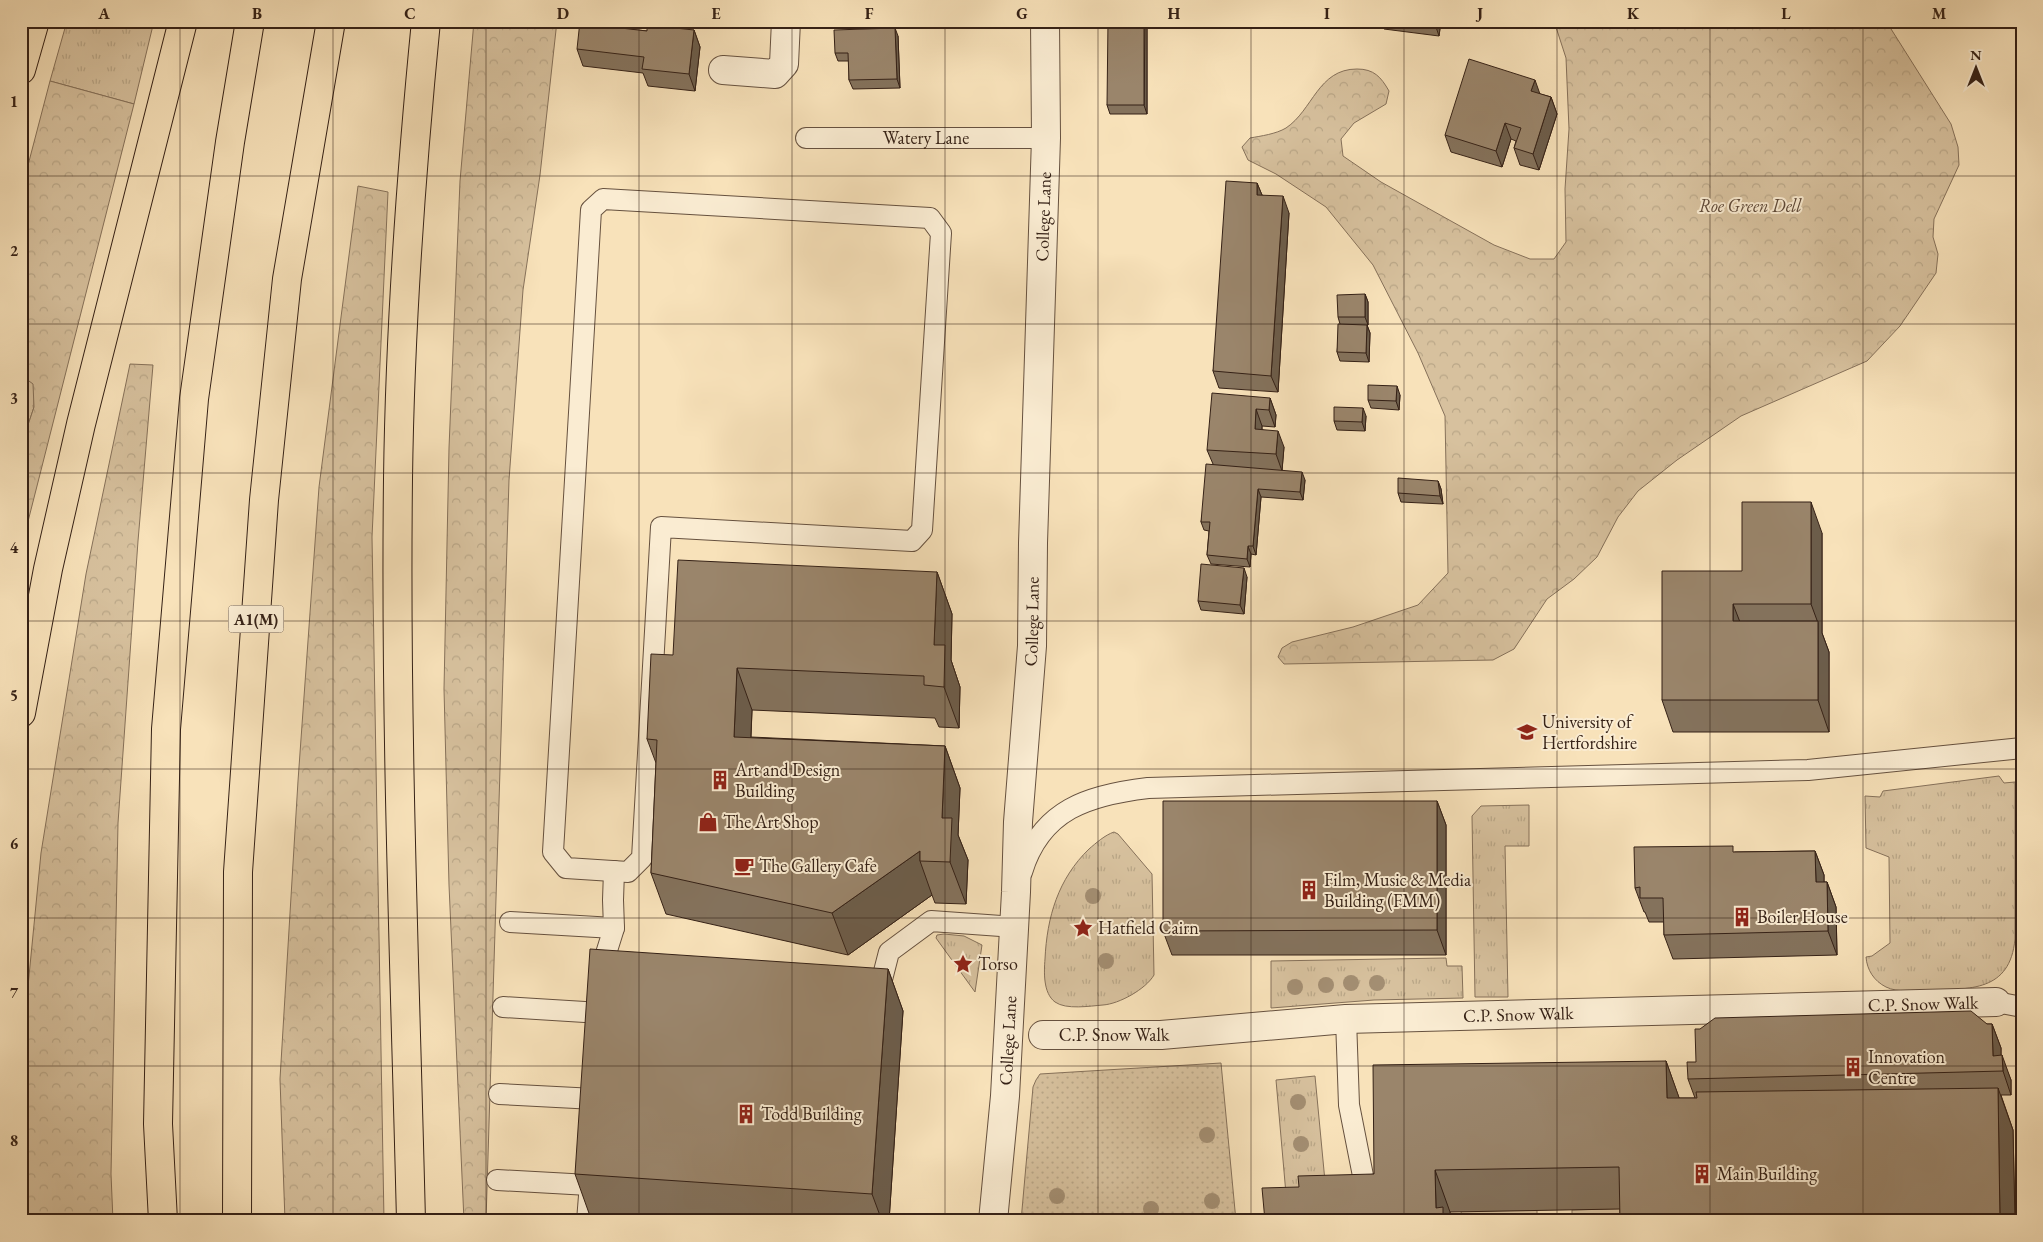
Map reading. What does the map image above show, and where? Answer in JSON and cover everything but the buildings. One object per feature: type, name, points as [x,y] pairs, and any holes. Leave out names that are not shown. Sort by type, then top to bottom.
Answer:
[{"type":"main road","points":[[21,70],[35,21]]},
{"type":"main road","points":[[21,713],[48,569],[81,424],[183,21]]},
{"type":"main road","points":[[162,1221],[158,1124],[166,729],[194,398],[230,142],[250,21]]},
{"type":"main road","name":"A1(M)","points":[[237,1221],[238,872],[264,500],[287,279],[331,21]]},
{"type":"main road","points":[[411,1221],[398,641],[398,477],[403,313],[413,154],[426,21]]},
{"type":"street","points":[[724,70],[775,74],[784,64],[786,21]]},
{"type":"street","name":"College Lane","points":[[993,1221],[1005,1096],[1016,892],[1018,814],[1032,646],[1033,533],[1046,138],[1045,21]]},
{"type":"street","name":"C.P. Snow Walk","points":[[1042,1035],[1161,1035],[1346,1019],[2009,1004]]},
{"type":"lane","name":"Watery Lane","points":[[806,138],[1046,138]]},
{"type":"lane","points":[[603,198],[930,218],[941,233],[922,530],[912,541],[661,527],[642,858],[628,872],[614,870],[566,868],[553,852],[591,210],[603,198]]},
{"type":"lane","points":[[1016,892],[1028,852],[1044,828],[1066,811],[1092,799],[1122,791],[1148,788],[1808,770],[2022,748]]},
{"type":"lane","points":[[503,1007],[600,1023],[604,960],[614,928],[614,870]]},
{"type":"lane","points":[[878,999],[889,952],[931,920],[1014,927]]},
{"type":"lane","points":[[510,922],[614,928]]},
{"type":"lane","points":[[1346,1019],[1350,1105],[1366,1196]]},
{"type":"lane","points":[[499,1094],[595,1099]]},
{"type":"lane","points":[[497,1180],[590,1176],[587,1221]]},
{"type":"green space","points":[[67,21],[154,21],[134,104],[50,81]]},
{"type":"green space","points":[[474,21],[557,21],[540,175],[523,290],[509,480],[486,1221],[464,1221],[449,885],[444,689],[449,448],[460,181]]},
{"type":"green space","name":"Roe Green Dell","points":[[1554,21],[1886,21],[1951,124],[1958,147],[1959,165],[1934,219],[1933,237],[1938,254],[1936,273],[1900,326],[1867,361],[1741,416],[1677,460],[1638,491],[1618,517],[1597,557],[1574,579],[1547,599],[1514,649],[1493,660],[1284,664],[1278,657],[1282,648],[1292,642],[1353,627],[1418,605],[1448,573],[1445,416],[1418,353],[1373,265],[1326,207],[1276,174],[1248,160],[1242,147],[1250,138],[1286,128],[1333,76],[1344,71],[1368,70],[1380,78],[1389,91],[1386,104],[1354,123],[1341,139],[1343,156],[1381,182],[1494,245],[1530,259],[1554,259],[1566,242],[1565,189],[1569,129],[1566,58]]},
{"type":"green space","points":[[50,81],[134,104],[21,549],[21,446],[34,407],[33,384],[21,375],[21,192]]},
{"type":"green space","points":[[358,186],[388,192],[372,537],[384,1221],[285,1221],[280,1079],[298,781],[319,487]]},
{"type":"green space","points":[[130,364],[153,365],[138,541],[118,823],[111,1174],[113,1221],[21,1221],[21,1058],[41,853],[86,574]]},
{"type":"green space","points":[[21,375],[34,384],[34,407],[21,446]]},
{"type":"green space","points":[[1999,776],[2004,783],[2015,782],[2015,939],[2012,956],[2005,969],[1996,978],[1985,984],[1973,987],[1907,991],[1886,987],[1872,975],[1866,957],[1872,956],[1890,943],[1889,857],[1866,848],[1865,796],[1880,797],[1883,791]]},
{"type":"green space","points":[[1529,805],[1529,846],[1505,846],[1508,997],[1475,997],[1472,816],[1481,806]]},
{"type":"green space","points":[[1114,832],[1118,834],[1152,874],[1154,975],[1139,990],[1117,1002],[1085,1007],[1065,1006],[1055,1002],[1046,988],[1045,964],[1048,928],[1056,900],[1069,873],[1089,849]]},
{"type":"green space","points":[[937,935],[964,936],[982,945],[975,992],[936,938]]},
{"type":"green space","points":[[1446,958],[1447,966],[1462,966],[1463,998],[1374,1000],[1271,1008],[1271,961]]},
{"type":"green space","points":[[1221,1063],[1236,1221],[1021,1221],[1033,1087],[1040,1074]]},
{"type":"green space","points":[[1315,1076],[1328,1213],[1288,1217],[1276,1080]]},
{"type":"green space","points":[[1634,1208],[1635,1221],[1572,1221],[1572,1210]]},
{"type":"green space","points":[[1537,1210],[1537,1221],[1462,1221],[1461,1211]]},
{"type":"place","name":"University of Hertfordshire","points":[[1527,732]]},
{"type":"place","name":"Art and Design Building","points":[[720,780]]},
{"type":"place","name":"The Art Shop","points":[[708,822]]},
{"type":"place","name":"The Gallery Cafe","points":[[744,866]]},
{"type":"place","name":"Film, Music & Media Building (FMM)","points":[[1309,890]]},
{"type":"place","name":"Boiler House","points":[[1742,917]]},
{"type":"place","name":"Hatfield Cairn","points":[[1083,928]]},
{"type":"place","name":"Torso","points":[[963,964]]},
{"type":"place","name":"Innovation Centre","points":[[1853,1067]]},
{"type":"place","name":"Todd Building","points":[[746,1114]]},
{"type":"place","name":"Main Building","points":[[1702,1174]]}]
